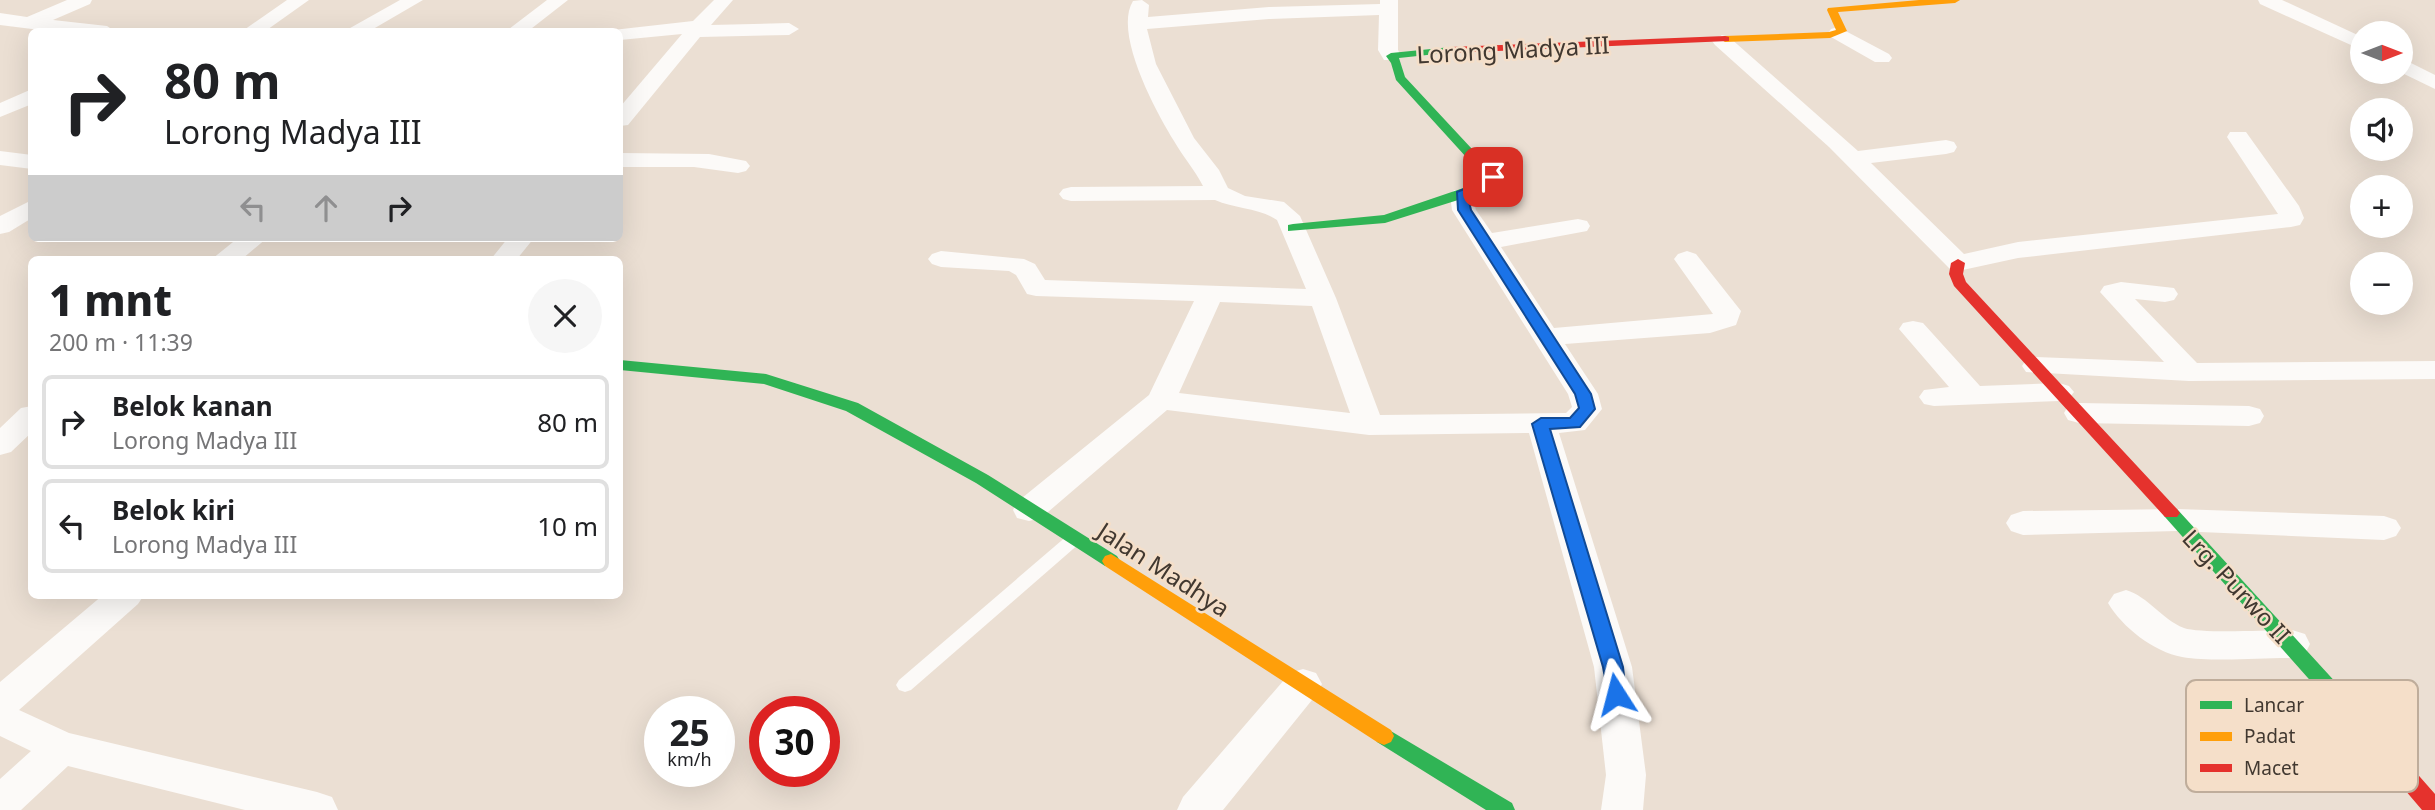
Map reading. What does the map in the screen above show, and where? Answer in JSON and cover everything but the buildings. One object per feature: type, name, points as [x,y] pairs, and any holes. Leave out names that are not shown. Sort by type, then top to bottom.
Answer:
[{"type":"street","points":[[31,22],[83,0]]},
{"type":"street","points":[[256,28],[300,0]]},
{"type":"street","points":[[360,28],[414,0]]},
{"type":"street","points":[[520,28],[559,0]]},
{"type":"street","points":[[623,116],[696,28],[724,0]]},
{"type":"street","points":[[1882,58],[1838,33],[1842,31],[1832,10],[1955,0]]},
{"type":"street","points":[[2267,0],[2350,38]]},
{"type":"street","points":[[1219,193],[1207,170],[1184,140],[1146,64],[1139,14],[1269,13],[1389,4],[1388,50],[1391,56]]},
{"type":"street","points":[[0,19],[77,28]]},
{"type":"street","points":[[623,34],[696,28],[789,29]]},
{"type":"street","name":"Lorong Madya III","points":[[1391,56],[1428,51],[1722,41],[1838,33]]},
{"type":"street","points":[[1722,41],[1853,158],[1958,263],[2018,250],[2291,220],[2287,206],[2238,136]]},
{"type":"street","name":"Lorong Madya III","points":[[1391,56],[1396,62],[1400,78],[1495,181],[1462,195]]},
{"type":"street","points":[[2413,71],[2435,83]]},
{"type":"street","points":[[0,111],[28,96]]},
{"type":"street","points":[[1853,158],[1946,147]]},
{"type":"street","points":[[0,158],[28,162]]},
{"type":"street","points":[[623,160],[669,162],[695,159],[738,166]]},
{"type":"street","points":[[1071,194],[1219,193],[1240,202],[1275,207],[1288,216],[1323,298],[1369,425]]},
{"type":"street","points":[[1161,400],[1369,425],[1574,424],[1587,409],[1583,394],[1464,210],[1462,195],[1385,219],[1293,228]]},
{"type":"street","points":[[0,227],[28,210]]},
{"type":"street","points":[[1485,242],[1578,226]]},
{"type":"street","points":[[229,256],[248,242]]},
{"type":"street","points":[[506,256],[518,242]]},
{"type":"street","points":[[941,259],[1015,264],[1027,270],[1036,288],[1323,298]]},
{"type":"street","points":[[1546,337],[1710,325],[1726,319],[1727,311],[1687,259]]},
{"type":"street","name":"Lrg. Purwo II","points":[[1958,263],[1956,275],[1959,282],[2323,680]]},
{"type":"street","points":[[2165,294],[2121,290],[2113,292],[2189,372]]},
{"type":"street","points":[[1030,510],[1161,400],[1211,293]]},
{"type":"street","points":[[1913,329],[1973,396]]},
{"type":"street","name":"Jalan Madhya","points":[[623,365],[766,379],[852,407],[982,479],[1504,810]]},
{"type":"street","points":[[2036,366],[2189,372],[2435,370]]},
{"type":"street","points":[[1934,397],[1973,396],[2249,416]]},
{"type":"street","points":[[0,414],[28,414]]},
{"type":"street","points":[[0,445],[28,418]]},
{"type":"street","points":[[1541,424],[1613,667],[1626,775],[1622,810]]},
{"type":"street","points":[[2023,523],[2177,520],[2384,528]]},
{"type":"street","points":[[0,704],[121,599]]},
{"type":"street","points":[[2126,603],[2156,630],[2182,643],[2292,644]]},
{"type":"street","points":[[1198,810],[1303,684]]},
{"type":"street","points":[[0,718],[61,748],[317,810]]},
{"type":"street","points":[[0,804],[61,748]]},
{"type":"street","name":"Lrg. Purwo II","points":[[2418,789],[2435,809]]},
{"type":"lane","points":[[905,685],[1075,538]]},
{"type":"traffic: fast","points":[[1293,228],[1385,219],[1470,192],[1495,181],[1400,78],[1396,62],[1391,56],[1451,50]]},
{"type":"traffic: fast","points":[[623,365],[766,379],[852,407],[982,479],[1111,561]]},
{"type":"traffic: fast","points":[[2171,513],[2322,680]]},
{"type":"traffic: fast","points":[[1384,736],[1504,810]]},
{"type":"traffic: slow","points":[[1725,39],[1830,35],[1842,31],[1832,10],[1955,0]]},
{"type":"traffic: slow","points":[[1111,561],[1384,736]]},
{"type":"traffic: jam","points":[[1451,50],[1725,39]]},
{"type":"traffic: jam","points":[[1958,263],[1956,274],[1959,283],[2171,513]]},
{"type":"traffic: jam","points":[[2418,789],[2435,809]]},
{"type":"route","points":[[1493,177],[1495,181],[1462,195],[1464,210],[1583,394],[1587,409],[1574,424],[1541,424],[1613,667],[1616,694]]}]
